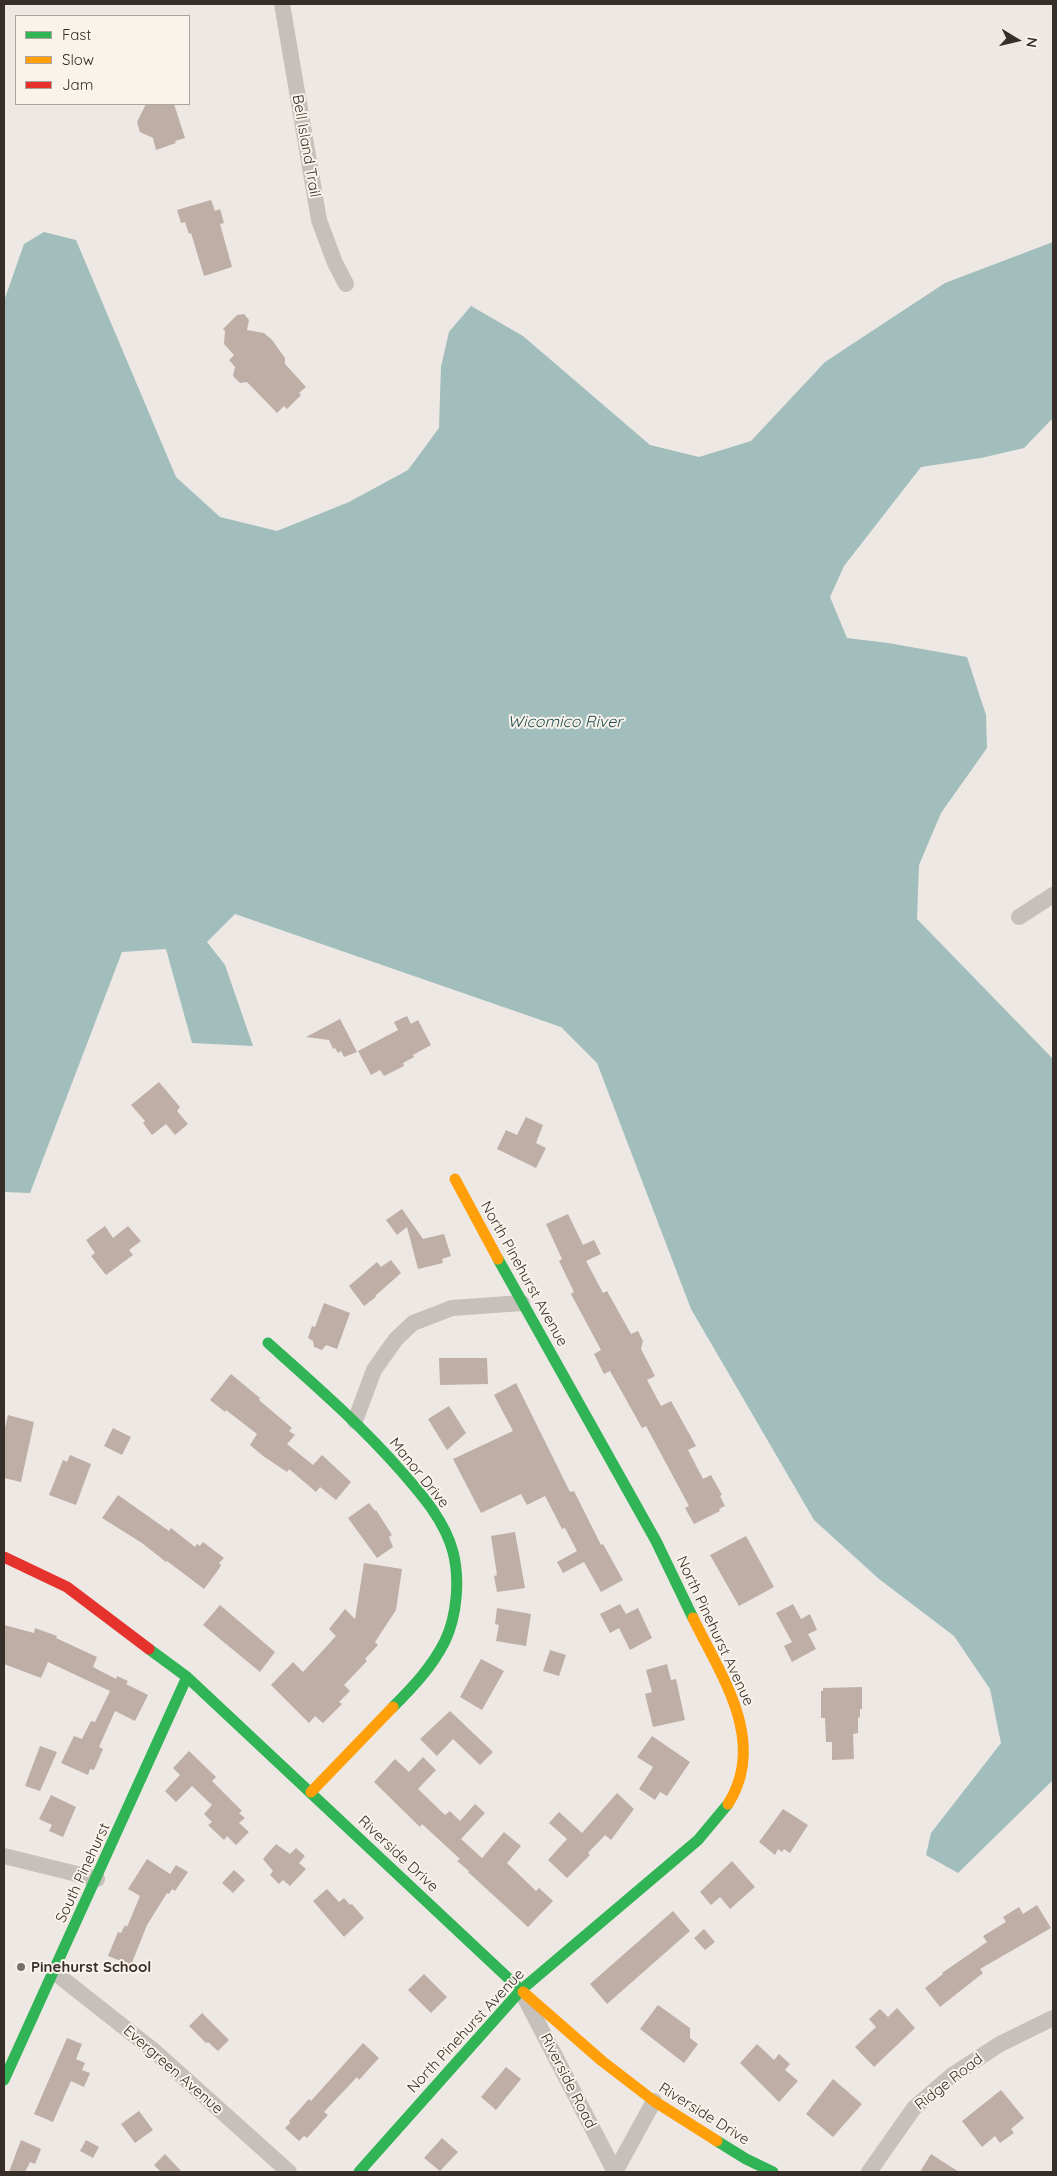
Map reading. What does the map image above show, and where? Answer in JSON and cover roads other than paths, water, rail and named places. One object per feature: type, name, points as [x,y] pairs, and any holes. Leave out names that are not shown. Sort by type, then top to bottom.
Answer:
[{"type":"street","name":"Bell Island Trail","points":[[282,4],[319,220],[335,263],[346,284]]},
{"type":"street","points":[[1019,917],[1053,895]]},
{"type":"street","name":"North Pinehurst Avenue","points":[[359,2172],[521,1990],[698,1840],[724,1811],[736,1792],[745,1747],[739,1713],[656,1541],[522,1303],[455,1179]]},
{"type":"street","points":[[355,1421],[374,1370],[396,1340],[413,1324],[452,1308],[522,1303]]},
{"type":"street","name":"Manor Drive","points":[[268,1344],[355,1421],[421,1494],[441,1524],[453,1552],[456,1582],[454,1612],[445,1641],[423,1676],[311,1792]]},
{"type":"street","name":"Riverside Drive","points":[[4,1557],[66,1587],[187,1677],[521,1990],[602,2061],[654,2101],[746,2159],[773,2172]]},
{"type":"street","name":"South Pinehurst","points":[[4,2080],[97,1879],[187,1677]]},
{"type":"street","points":[[4,1856],[97,1879]]},
{"type":"street","name":"Evergreen Avenue","points":[[54,1972],[153,2050],[289,2172]]},
{"type":"street","name":"Riverside Road","points":[[521,1990],[615,2172]]},
{"type":"street","name":"Ridge Road","points":[[869,2172],[914,2108],[951,2076],[1000,2044],[1053,2018]]},
{"type":"street","points":[[615,2172],[654,2101]]},
{"type":"water","name":"Wicomico River","points":[[44,232],[76,240],[176,477],[220,517],[277,531],[349,502],[408,470],[439,428],[441,367],[449,332],[471,306],[523,336],[650,445],[699,457],[751,441],[825,362],[945,283],[1053,242],[1053,418],[1024,448],[981,458],[921,467],[844,566],[830,597],[847,638],[967,657],[986,715],[987,748],[941,813],[919,865],[917,919],[1053,1059],[1053,1780],[958,1873],[926,1855],[931,1833],[1001,1743],[990,1689],[954,1636],[879,1579],[814,1520],[691,1309],[597,1063],[561,1027],[235,914],[207,942],[225,965],[253,1046],[192,1043],[166,949],[122,952],[30,1193],[4,1192],[4,301],[24,244]]},
{"type":"place","name":"Pinehurst School","points":[[21,1967]]}]
